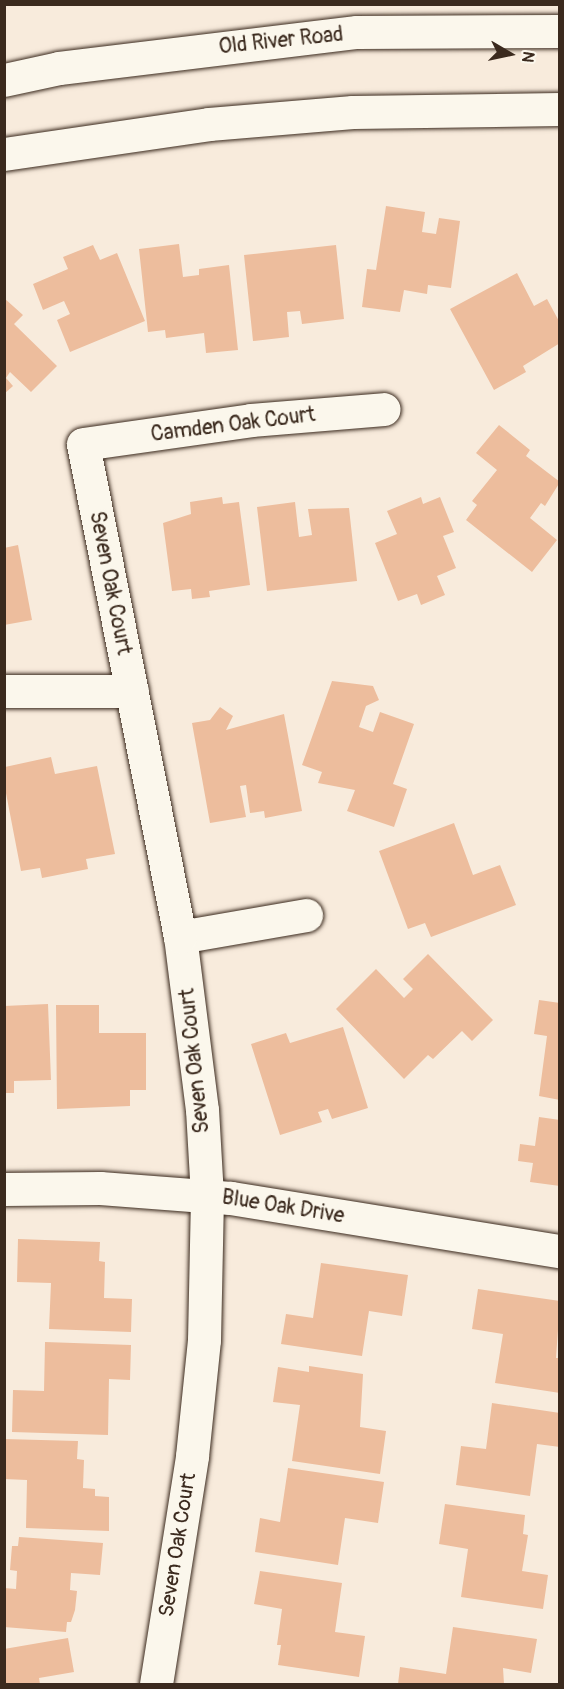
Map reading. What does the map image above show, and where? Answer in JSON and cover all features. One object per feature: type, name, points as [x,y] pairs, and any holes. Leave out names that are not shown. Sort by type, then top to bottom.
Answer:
[{"type":"street","name":"Old River Road","points":[[4,80],[59,68],[357,32],[560,31]]},
{"type":"street","points":[[4,154],[209,124],[309,115],[476,108],[560,109]]},
{"type":"street","name":"Camden Oak Court","points":[[83,444],[251,420],[384,409]]},
{"type":"street","name":"Seven Oak Court","points":[[83,444],[180,937],[196,1045],[207,1196],[204,1340],[192,1456],[156,1684]]},
{"type":"street","points":[[4,691],[132,691]]},
{"type":"street","points":[[180,937],[306,915]]},
{"type":"street","name":"Blue Oak Drive","points":[[4,1189],[100,1188],[207,1196],[560,1251]]},
{"type":"building","points":[[386,206],[425,212],[422,232],[436,234],[439,218],[460,221],[451,288],[428,285],[427,294],[404,290],[400,312],[362,307],[367,269],[376,270]]},
{"type":"building","points":[[179,244],[183,277],[199,275],[199,269],[229,265],[238,350],[206,353],[204,333],[166,338],[165,330],[148,332],[139,249]]},
{"type":"building","points":[[93,245],[100,260],[117,253],[145,321],[70,352],[57,320],[70,314],[64,301],[43,310],[33,284],[68,269],[63,257]]},
{"type":"building","points":[[336,245],[344,319],[302,324],[300,311],[287,312],[289,337],[253,341],[244,255]]},
{"type":"building","points":[[517,273],[534,306],[547,299],[560,323],[560,343],[523,366],[526,372],[494,390],[450,309]]},
{"type":"building","points":[[4,298],[23,315],[14,324],[57,366],[31,392],[10,372],[6,378],[13,386],[4,394]]},
{"type":"building","points":[[499,425],[530,450],[526,456],[560,482],[545,506],[541,503],[530,518],[557,540],[532,572],[466,520],[477,505],[472,501],[497,470],[476,453]]},
{"type":"building","points":[[222,497],[223,504],[239,502],[250,585],[209,591],[210,597],[192,599],[191,589],[172,591],[163,523],[191,514],[190,502]]},
{"type":"building","points":[[421,497],[423,504],[440,497],[454,532],[443,536],[456,568],[437,576],[445,595],[421,605],[417,594],[398,601],[375,543],[397,534],[387,511]]},
{"type":"building","points":[[295,502],[299,537],[312,535],[308,509],[349,508],[357,581],[267,591],[257,507]]},
{"type":"building","points":[[18,545],[32,620],[4,625],[4,548]]},
{"type":"building","points":[[332,681],[373,686],[379,700],[366,706],[359,727],[373,732],[380,712],[414,724],[393,784],[407,789],[394,827],[347,811],[355,790],[318,783],[322,772],[302,765]]},
{"type":"building","points":[[220,707],[233,716],[226,730],[284,714],[302,811],[265,818],[264,811],[250,813],[246,785],[240,786],[246,817],[210,823],[192,723],[210,720]]},
{"type":"building","points":[[51,757],[55,774],[97,766],[115,854],[86,859],[88,869],[42,878],[40,868],[21,871],[5,788],[5,767]]},
{"type":"building","points":[[454,823],[473,875],[500,865],[516,905],[431,937],[425,923],[408,929],[379,851]]},
{"type":"building","points":[[428,954],[493,1020],[472,1041],[462,1031],[433,1059],[428,1055],[404,1079],[336,1009],[376,969],[404,998],[413,989],[403,979]]},
{"type":"building","points":[[539,1000],[560,1003],[560,1100],[539,1096],[547,1036],[534,1034]]},
{"type":"building","points":[[48,1004],[51,1080],[14,1081],[14,1093],[4,1093],[4,1006]]},
{"type":"building","points":[[56,1005],[99,1005],[99,1033],[146,1033],[146,1090],[130,1090],[130,1106],[57,1109]]},
{"type":"building","points":[[343,1027],[368,1108],[332,1119],[328,1109],[318,1112],[322,1122],[280,1135],[251,1044],[286,1033],[290,1043]]},
{"type":"building","points":[[539,1117],[560,1120],[560,1186],[530,1182],[533,1163],[518,1161],[520,1144],[535,1146]]},
{"type":"building","points":[[18,1239],[100,1242],[99,1261],[105,1262],[104,1298],[132,1299],[131,1332],[49,1329],[51,1283],[17,1282]]},
{"type":"building","points":[[321,1263],[408,1275],[402,1316],[369,1311],[362,1356],[281,1344],[286,1314],[313,1318]]},
{"type":"building","points":[[478,1289],[560,1301],[556,1358],[560,1358],[560,1393],[495,1383],[503,1334],[472,1329]]},
{"type":"building","points":[[45,1342],[131,1345],[130,1380],[109,1379],[108,1435],[12,1432],[13,1390],[44,1391]]},
{"type":"building","points":[[309,1366],[363,1374],[360,1427],[386,1431],[380,1474],[292,1461],[300,1405],[273,1402],[278,1367],[309,1372]]},
{"type":"building","points":[[492,1403],[560,1413],[560,1447],[537,1444],[530,1496],[456,1485],[461,1446],[486,1449]]},
{"type":"building","points":[[4,1439],[78,1441],[77,1459],[84,1460],[83,1488],[95,1489],[95,1496],[109,1497],[109,1531],[26,1528],[27,1480],[4,1479]]},
{"type":"building","points":[[288,1468],[384,1482],[378,1523],[345,1518],[338,1565],[255,1552],[260,1518],[280,1522]]},
{"type":"building","points":[[445,1504],[525,1515],[523,1534],[528,1535],[522,1571],[548,1575],[543,1609],[461,1597],[468,1549],[439,1544]]},
{"type":"building","points":[[19,1537],[103,1543],[100,1575],[71,1573],[70,1590],[77,1591],[75,1610],[71,1622],[67,1622],[66,1632],[4,1627],[4,1588],[16,1589],[17,1571],[10,1570],[12,1546],[18,1546]]},
{"type":"building","points":[[260,1571],[342,1583],[335,1632],[365,1636],[359,1677],[278,1665],[281,1645],[277,1645],[282,1609],[254,1604]]},
{"type":"building","points":[[453,1627],[537,1639],[531,1673],[503,1668],[504,1684],[398,1684],[400,1667],[446,1674]]},
{"type":"building","points":[[68,1638],[74,1672],[39,1678],[40,1684],[4,1684],[4,1649]]}]
